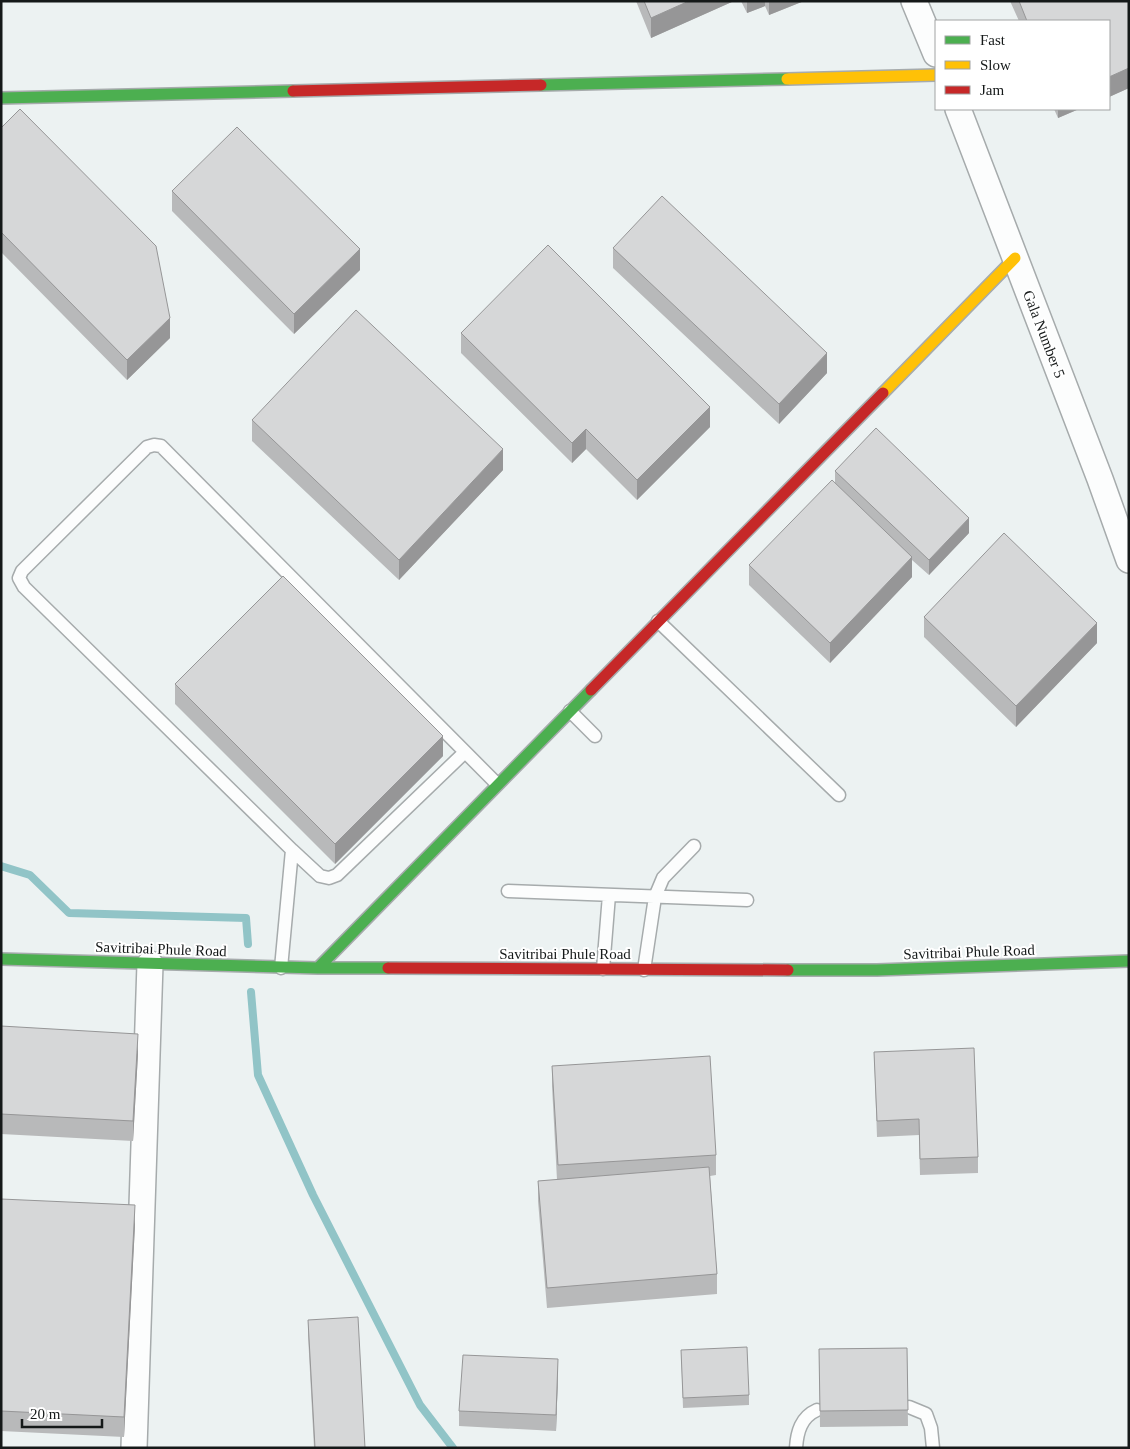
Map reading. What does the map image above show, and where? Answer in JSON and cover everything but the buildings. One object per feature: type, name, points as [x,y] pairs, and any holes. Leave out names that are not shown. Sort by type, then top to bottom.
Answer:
[{"type":"street","points":[[914,1],[935,52]]},
{"type":"street","points":[[1,98],[935,75]]},
{"type":"street","name":"Gala Number 5","points":[[958,110],[1129,560]]},
{"type":"street","points":[[318,968],[1015,258]]},
{"type":"street","name":"Savitribai Phule Road","points":[[1,959],[281,968],[644,970],[877,970],[1129,961]]},
{"type":"street","points":[[134,1448],[150,964]]},
{"type":"lane","points":[[465,752],[337,875],[329,878],[320,876],[24,587],[20,578],[22,571],[148,447],[154,445],[161,446],[498,784]]},
{"type":"lane","points":[[658,621],[839,794]]},
{"type":"lane","points":[[570,711],[595,736]]},
{"type":"lane","points":[[644,970],[655,896],[663,878],[694,846]]},
{"type":"lane","points":[[281,968],[292,850]]},
{"type":"lane","points":[[508,891],[747,900]]},
{"type":"lane","points":[[604,969],[608,895]]},
{"type":"lane","points":[[910,1407],[926,1414],[931,1428],[932,1448]]},
{"type":"lane","points":[[796,1448],[798,1429],[803,1420],[810,1413],[817,1410]]},
{"type":"waterway","points":[[1,866],[30,875],[69,913],[246,918],[248,944]]},
{"type":"waterway","points":[[251,992],[258,1075],[313,1195],[420,1405],[453,1448]]},
{"type":"traffic: fast","points":[[541,85],[787,79]]},
{"type":"traffic: fast","points":[[1,98],[293,91]]},
{"type":"traffic: fast","points":[[318,968],[591,690]]},
{"type":"traffic: fast","points":[[1,959],[318,968],[388,968]]},
{"type":"traffic: fast","points":[[788,970],[877,970],[1129,961]]},
{"type":"traffic: slow","points":[[787,79],[935,75]]},
{"type":"traffic: slow","points":[[883,393],[1015,258]]},
{"type":"traffic: jam","points":[[293,91],[541,85]]},
{"type":"traffic: jam","points":[[591,690],[883,393]]},
{"type":"traffic: jam","points":[[388,968],[788,970]]}]
